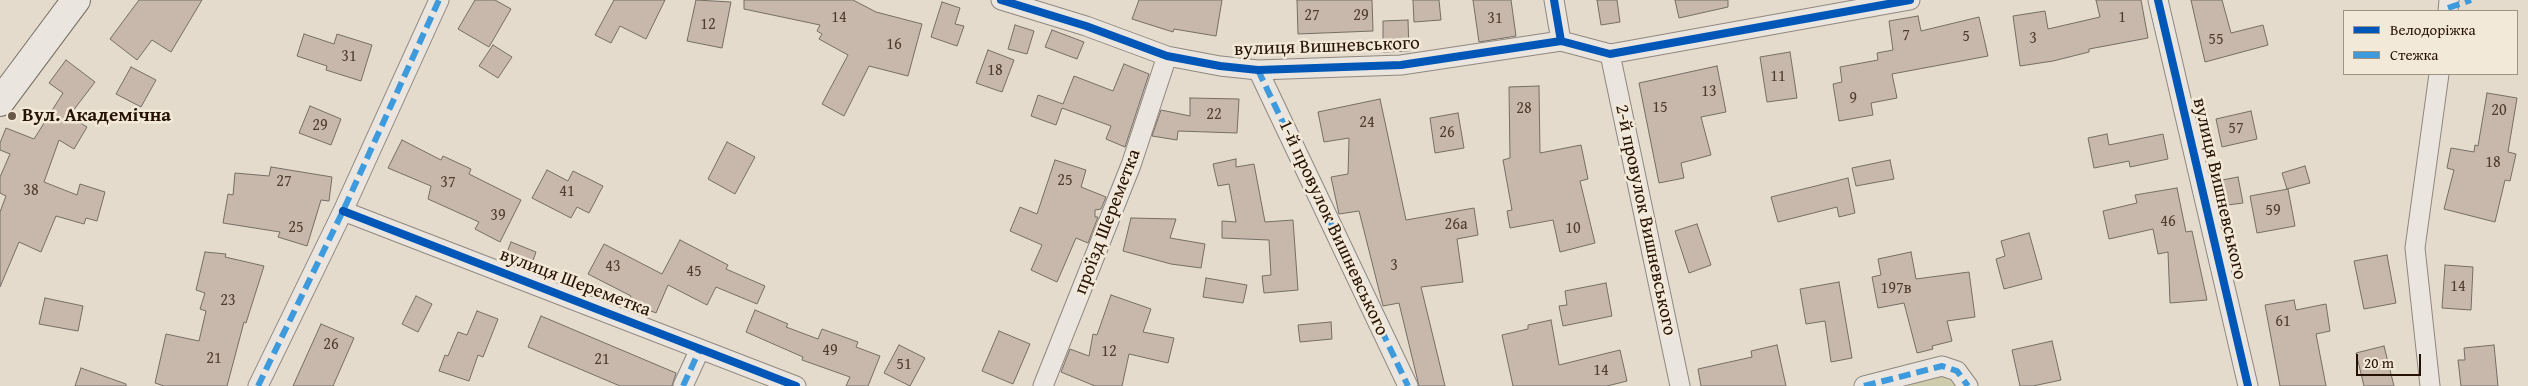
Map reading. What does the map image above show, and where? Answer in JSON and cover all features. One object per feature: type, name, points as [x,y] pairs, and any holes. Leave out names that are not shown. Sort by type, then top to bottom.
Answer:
[{"type":"street","points":[[0,102],[76,0]]},
{"type":"street","points":[[258,386],[343,211],[439,0]]},
{"type":"street","name":"вулиця Вишневського","points":[[1001,0],[1086,26],[1167,56],[1220,66],[1258,70],[1401,65],[1561,41]]},
{"type":"street","points":[[1554,0],[1561,41],[1610,54],[1910,0]]},
{"type":"street","name":"вулиця Вишневського","points":[[2158,0],[2248,386]]},
{"type":"street","name":"2-й провулок Вишневського","points":[[1610,54],[1680,386]]},
{"type":"street","name":"проїзд Шереметка","points":[[1043,386],[1131,166],[1167,56]]},
{"type":"street","name":"1-й провулок Вишневського","points":[[1258,70],[1408,386]]},
{"type":"street","points":[[2430,386],[2415,248],[2439,75]]},
{"type":"street","name":"вулиця Шереметка","points":[[343,211],[796,386]]},
{"type":"street","points":[[683,386],[700,349]]},
{"type":"street","points":[[1864,386],[1942,366],[1957,371],[1968,386]]},
{"type":"green space","points":[[1933,367],[1968,386],[1864,386]]},
{"type":"building","points":[[139,0],[202,0],[171,52],[152,40],[137,60],[110,39]]},
{"type":"building","points":[[475,0],[495,0],[511,9],[489,47],[458,29]]},
{"type":"building","points":[[614,0],[665,0],[646,39],[620,26],[611,43],[595,35]]},
{"type":"building","points":[[696,0],[731,2],[722,48],[687,41]]},
{"type":"building","points":[[744,0],[853,0],[876,12],[922,24],[908,76],[869,66],[844,116],[822,104],[848,55],[819,39],[822,34],[817,31],[820,25],[744,9]]},
{"type":"building","points":[[1139,0],[1222,0],[1216,36],[1174,29],[1173,32],[1132,19]]},
{"type":"building","points":[[1297,0],[1372,0],[1373,31],[1298,34]]},
{"type":"building","points":[[1413,0],[1439,0],[1441,20],[1414,22]]},
{"type":"building","points":[[1473,0],[1511,0],[1516,36],[1479,42]]},
{"type":"building","points":[[1597,0],[1617,0],[1620,22],[1601,25]]},
{"type":"building","points":[[1675,0],[1728,0],[1728,7],[1679,18]]},
{"type":"building","points":[[2096,0],[2141,0],[2148,38],[2089,49],[2089,52],[2053,61],[2020,66],[2013,16],[2045,11],[2048,29],[2100,17]]},
{"type":"building","points":[[2191,0],[2222,0],[2231,33],[2263,25],[2268,45],[2205,62]]},
{"type":"building","points":[[942,2],[960,8],[955,24],[964,26],[957,46],[931,37]]},
{"type":"building","points":[[1918,16],[1921,31],[1979,17],[1988,56],[1892,74],[1897,98],[1871,103],[1873,115],[1839,121],[1833,84],[1842,82],[1840,67],[1878,60],[1877,53],[1893,50],[1889,21]]},
{"type":"building","points":[[1408,20],[1409,51],[1383,52],[1383,21]]},
{"type":"building","points":[[1015,25],[1034,31],[1027,54],[1008,49]]},
{"type":"building","points":[[1052,30],[1084,42],[1077,59],[1045,47]]},
{"type":"building","points":[[304,34],[334,44],[337,34],[372,45],[361,81],[326,70],[327,66],[297,56]]},
{"type":"building","points":[[493,45],[512,57],[498,78],[479,66]]},
{"type":"building","points":[[988,50],[1014,60],[1002,92],[976,83]]},
{"type":"building","points":[[1790,52],[1797,98],[1767,102],[1760,57]]},
{"type":"building","points":[[66,60],[95,82],[69,116],[87,127],[74,149],[59,140],[44,182],[77,195],[80,184],[105,192],[97,221],[86,218],[84,224],[56,216],[41,252],[19,242],[0,287],[0,212],[6,196],[0,193],[0,177],[10,154],[0,150],[0,143],[6,128],[34,139],[63,93],[49,83]]},
{"type":"building","points":[[1124,64],[1149,74],[1125,147],[1106,139],[1111,126],[1062,108],[1056,125],[1031,116],[1038,95],[1063,104],[1074,76],[1113,91]]},
{"type":"building","points":[[1717,66],[1726,112],[1701,117],[1711,155],[1681,163],[1684,178],[1659,183],[1639,83]]},
{"type":"building","points":[[131,67],[156,80],[141,107],[116,94]]},
{"type":"building","points":[[1539,86],[1540,153],[1581,145],[1588,179],[1580,181],[1595,243],[1560,252],[1553,220],[1510,228],[1507,211],[1512,210],[1503,160],[1510,158],[1509,87]]},
{"type":"building","points":[[2487,93],[2517,98],[2508,152],[2516,154],[2510,181],[2505,180],[2495,222],[2444,209],[2454,170],[2447,168],[2451,148],[2474,152],[2475,145],[2478,146]]},
{"type":"building","points":[[1190,98],[1239,99],[1237,133],[1178,131],[1177,140],[1152,136],[1161,110],[1190,116]]},
{"type":"building","points":[[1380,99],[1406,220],[1474,208],[1478,235],[1457,239],[1463,282],[1421,287],[1445,386],[1419,386],[1399,303],[1383,306],[1359,211],[1339,214],[1331,177],[1348,174],[1349,138],[1324,142],[1318,112]]},
{"type":"building","points":[[310,106],[341,119],[331,145],[299,133]]},
{"type":"building","points":[[2251,111],[2257,139],[2222,147],[2216,119]]},
{"type":"building","points":[[1458,113],[1464,148],[1435,153],[1430,118]]},
{"type":"building","points":[[2107,134],[2109,145],[2163,134],[2168,159],[2130,167],[2129,161],[2094,168],[2088,138]]},
{"type":"building","points":[[402,140],[441,160],[443,156],[471,169],[469,174],[521,200],[500,242],[475,229],[479,222],[428,199],[431,186],[388,168]]},
{"type":"building","points":[[727,142],[755,157],[735,194],[708,179]]},
{"type":"building","points":[[1236,159],[1236,167],[1254,164],[1265,222],[1293,220],[1298,290],[1264,293],[1262,276],[1271,275],[1269,240],[1222,238],[1222,221],[1236,222],[1229,184],[1218,186],[1213,164]]},
{"type":"building","points":[[1055,160],[1086,170],[1081,187],[1106,197],[1101,209],[1095,210],[1095,217],[1098,217],[1088,243],[1076,238],[1057,282],[1031,270],[1042,245],[1010,231],[1020,207],[1037,214]]},
{"type":"building","points":[[1890,160],[1894,179],[1856,186],[1852,168]]},
{"type":"building","points":[[2305,166],[2310,183],[2287,189],[2282,173]]},
{"type":"building","points":[[271,167],[332,177],[329,201],[321,200],[307,246],[278,237],[280,232],[223,223],[228,194],[233,195],[235,173],[269,176]]},
{"type":"building","points":[[547,170],[568,181],[573,171],[603,186],[589,213],[577,207],[571,218],[532,198]]},
{"type":"building","points":[[2238,177],[2243,203],[2220,206],[2217,181]]},
{"type":"building","points":[[1848,178],[1855,213],[1839,217],[1837,207],[1778,222],[1771,197]]},
{"type":"building","points":[[2177,188],[2186,232],[2192,231],[2207,300],[2170,303],[2168,252],[2158,254],[2153,229],[2109,239],[2103,211],[2137,203],[2135,195]]},
{"type":"building","points":[[2288,189],[2295,226],[2257,233],[2250,196]]},
{"type":"building","points":[[1131,218],[1176,219],[1170,238],[1205,244],[1201,268],[1171,264],[1123,251]]},
{"type":"building","points":[[1697,224],[1711,265],[1689,273],[1675,231]]},
{"type":"building","points":[[2029,233],[2042,279],[2004,289],[1996,259],[2005,256],[2001,241]]},
{"type":"building","points":[[680,240],[728,265],[726,269],[765,286],[757,304],[716,287],[707,305],[668,285],[656,313],[629,302],[631,296],[588,274],[604,244],[662,274]]},
{"type":"building","points":[[511,242],[536,252],[530,269],[504,260]]},
{"type":"building","points":[[205,252],[226,254],[225,257],[264,266],[246,323],[244,322],[227,386],[164,386],[155,383],[166,334],[199,341],[206,311],[200,309],[205,293],[196,290]]},
{"type":"building","points":[[1911,252],[1916,279],[1969,272],[1975,317],[1947,321],[1952,341],[1932,346],[1933,349],[1917,353],[1904,303],[1878,308],[1872,277],[1881,275],[1878,259]]},
{"type":"building","points":[[2387,255],[2396,303],[2364,309],[2354,261]]},
{"type":"building","points":[[2445,265],[2473,267],[2471,310],[2442,308]]},
{"type":"building","points":[[1206,278],[1247,285],[1243,303],[1203,297]]},
{"type":"building","points":[[1839,282],[1852,358],[1831,362],[1825,321],[1806,324],[1800,289]]},
{"type":"building","points":[[1606,283],[1612,316],[1563,326],[1559,306],[1567,305],[1565,291]]},
{"type":"building","points":[[1111,295],[1151,309],[1143,332],[1174,338],[1168,363],[1129,354],[1122,386],[1095,386],[1061,372],[1070,349],[1089,356],[1093,334],[1097,335]]},
{"type":"building","points":[[416,296],[432,304],[418,332],[402,324]]},
{"type":"building","points":[[45,298],[83,306],[78,331],[39,324]]},
{"type":"building","points":[[2294,300],[2296,310],[2326,304],[2330,331],[2316,334],[2326,386],[2280,386],[2265,305]]},
{"type":"building","points":[[755,310],[788,324],[786,327],[818,339],[822,329],[858,342],[856,347],[880,356],[868,386],[846,386],[850,377],[802,360],[803,357],[746,332]]},
{"type":"building","points":[[477,311],[498,319],[483,357],[478,355],[469,381],[439,371],[445,355],[448,356],[458,332],[467,335]]},
{"type":"building","points":[[541,316],[676,373],[672,386],[620,386],[528,347]]},
{"type":"building","points":[[1551,320],[1559,365],[1620,350],[1627,381],[1607,386],[1513,386],[1502,335],[1528,329],[1528,325]]},
{"type":"building","points":[[1331,322],[1332,339],[1300,342],[1298,325]]},
{"type":"building","points":[[321,324],[354,338],[333,386],[293,386]]},
{"type":"building","points":[[999,331],[1030,344],[1013,384],[982,371]]},
{"type":"building","points":[[2052,341],[2061,380],[2033,386],[2020,386],[2012,350]]},
{"type":"building","points":[[899,345],[925,358],[910,386],[884,373]]},
{"type":"building","points":[[1777,345],[1786,386],[1701,386],[1698,369],[1752,357],[1751,351]]},
{"type":"building","points":[[2494,345],[2498,386],[2461,386],[2458,360],[2465,360],[2464,348]]},
{"type":"building","points":[[2384,346],[2394,386],[2364,386],[2356,353]]},
{"type":"building","points":[[81,368],[126,384],[126,386],[75,386]]},
{"type":"marked path","points":[[258,386],[343,211],[439,0]]},
{"type":"marked path","points":[[2448,8],[2471,0]]},
{"type":"marked path","points":[[1258,70],[1408,386]]},
{"type":"marked path","points":[[683,386],[700,349]]},
{"type":"marked path","points":[[1864,386],[1942,366],[1957,371],[1968,386]]},
{"type":"cycle path","points":[[1001,0],[1086,26],[1167,56],[1220,66],[1258,70],[1401,65],[1561,41],[1554,0]]},
{"type":"cycle path","points":[[1561,41],[1610,54],[1910,0]]},
{"type":"cycle path","points":[[2158,0],[2248,386]]},
{"type":"cycle path","points":[[343,211],[796,386]]},
{"type":"place","name":"Вул. Академічна","points":[[12,116]]}]
